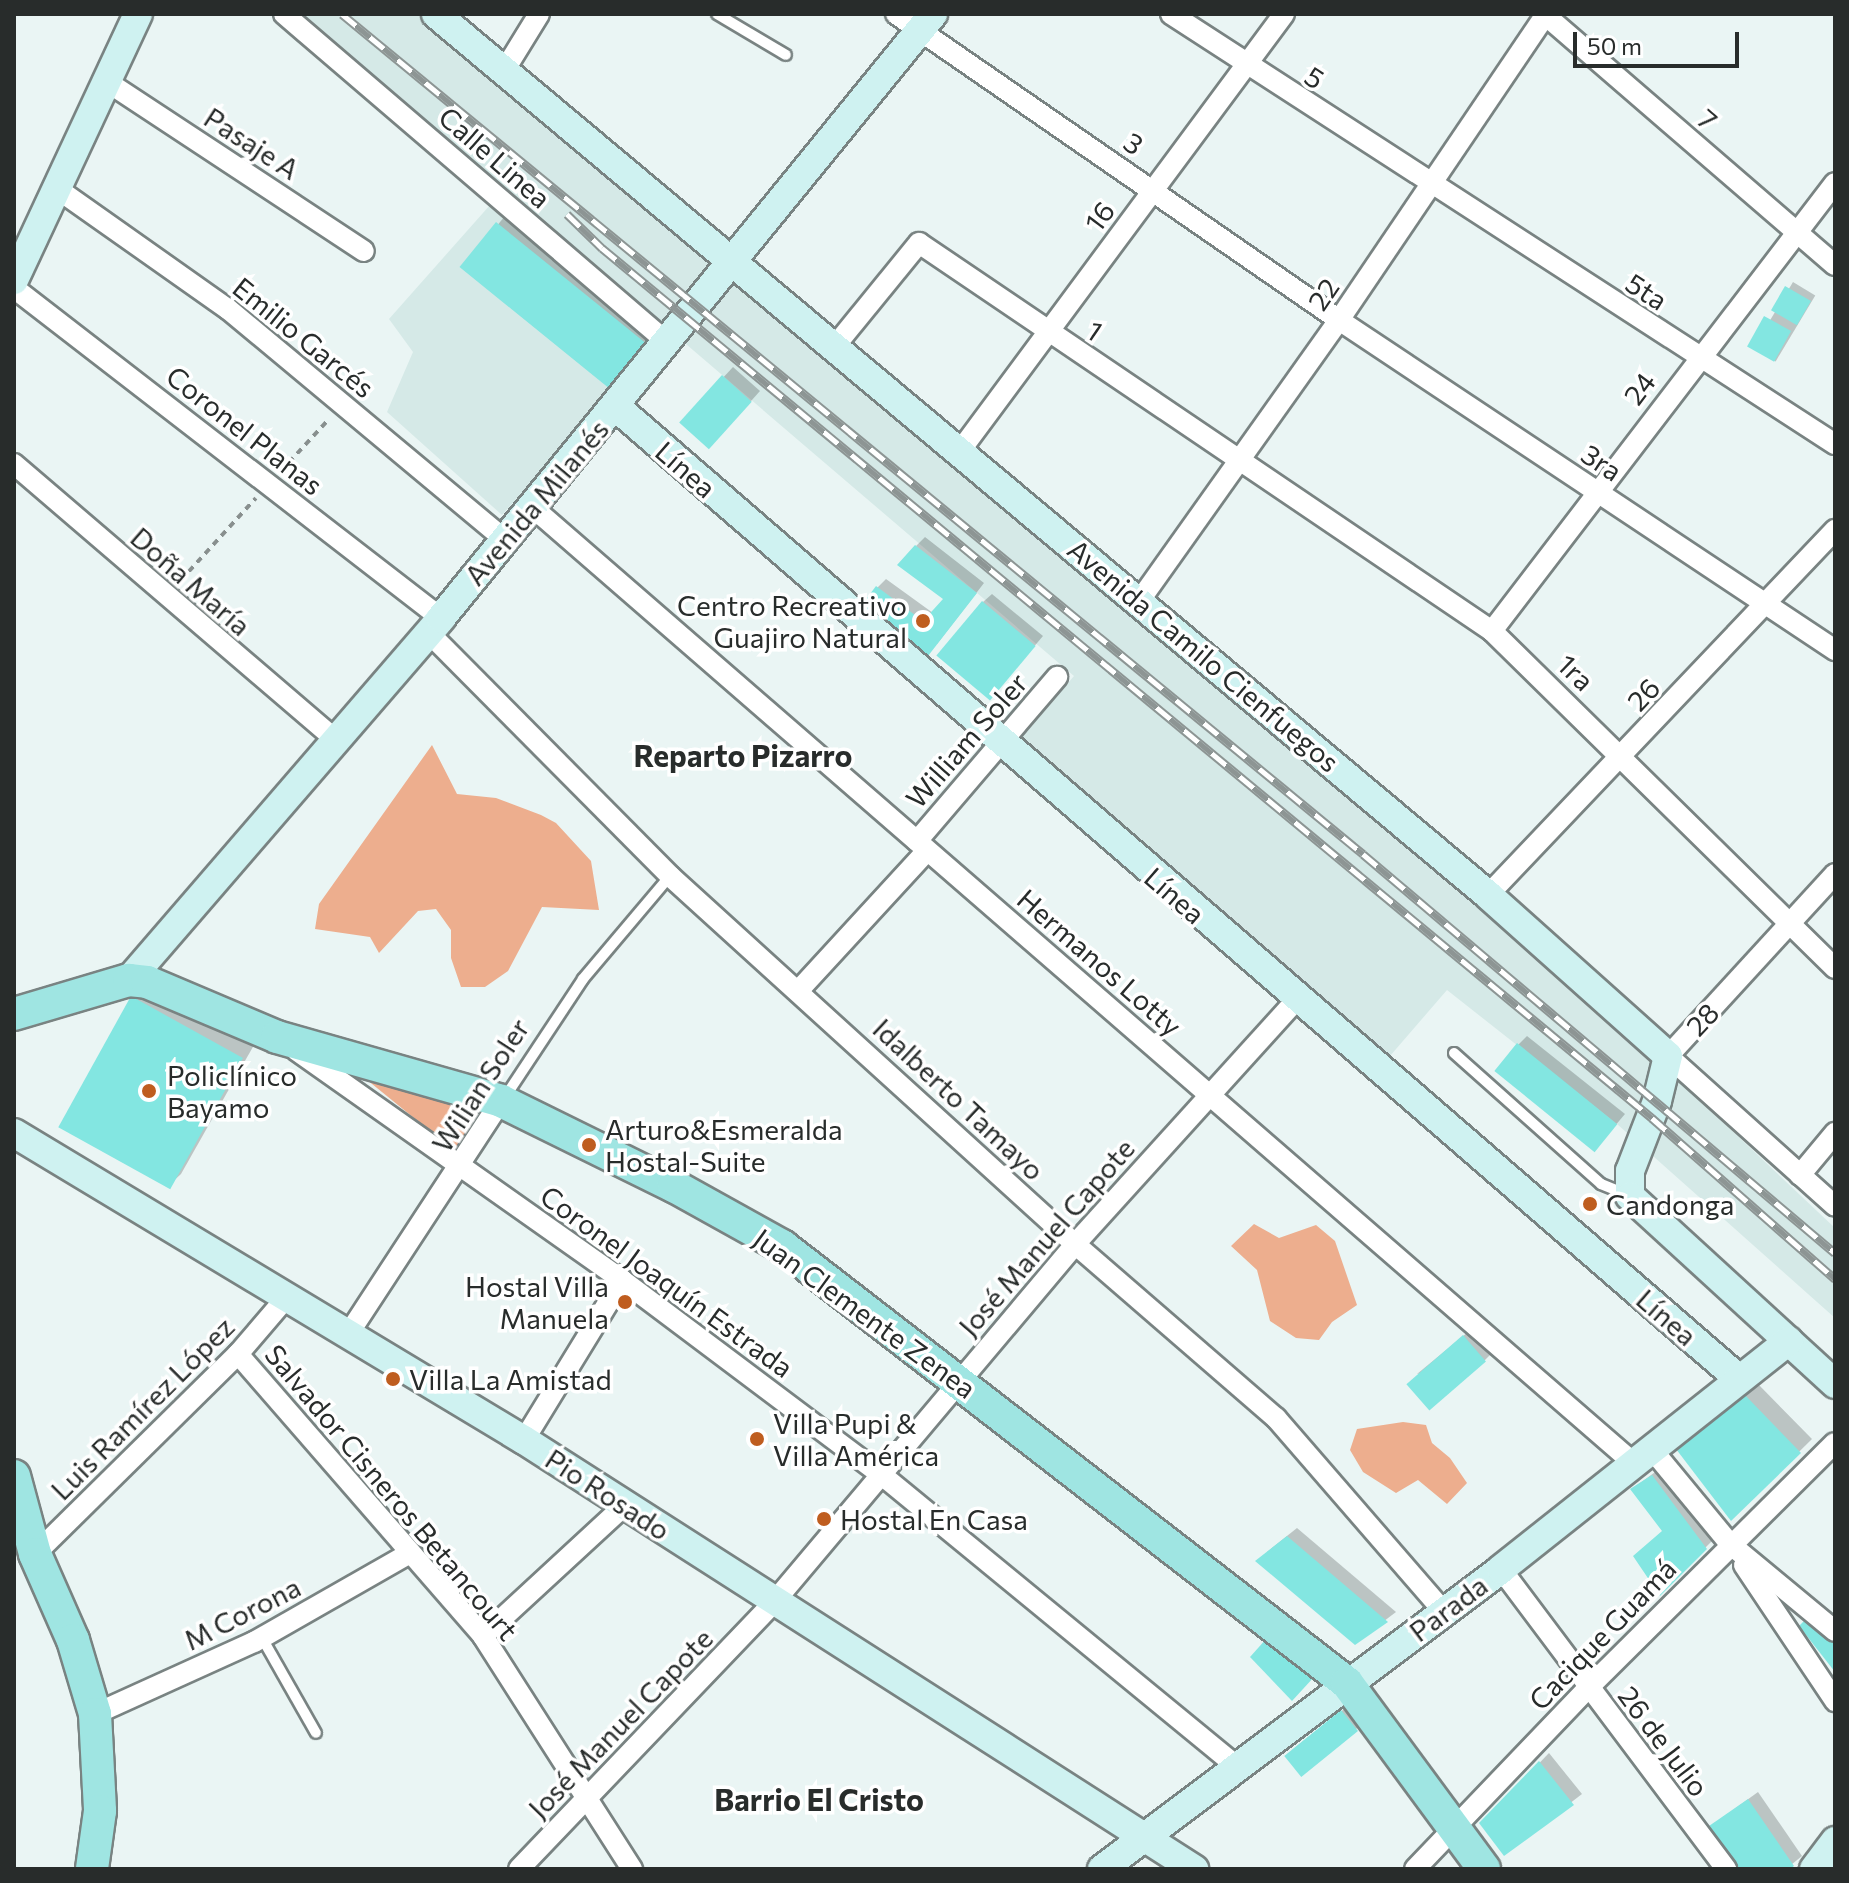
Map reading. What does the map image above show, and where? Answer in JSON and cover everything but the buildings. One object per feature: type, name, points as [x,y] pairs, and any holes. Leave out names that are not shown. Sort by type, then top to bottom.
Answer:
[{"type":"main road","points":[[14,1014],[129,980]]},
{"type":"main road","name":"Juan Clemente Zenea","points":[[129,980],[147,982],[277,1037],[501,1101],[662,1180],[782,1246],[1347,1683],[1484,1869]]},
{"type":"main road","points":[[14,1476],[35,1554],[73,1640],[95,1714],[100,1811],[92,1869]]},
{"type":"street","points":[[14,280],[109,83],[138,14]]},
{"type":"street","name":"Calle Linea","points":[[284,14],[668,343]]},
{"type":"street","name":"Avenida Camilo Cienfuegos","points":[[436,14],[732,264],[1140,600],[1488,895],[1668,1056]]},
{"type":"street","points":[[504,71],[539,14]]},
{"type":"street","name":"3","points":[[896,14],[928,22],[1153,190],[1339,320]]},
{"type":"street","name":"5","points":[[1171,14],[1429,185]]},
{"type":"street","name":"16","points":[[960,451],[1284,14]]},
{"type":"street","name":"22","points":[[1140,600],[1339,320],[1545,14]]},
{"type":"street","name":"7","points":[[1545,14],[1835,265]]},
{"type":"street","name":"Avenida Milanés","points":[[129,980],[334,738],[435,625],[928,22]]},
{"type":"street","name":"Pasaje A","points":[[109,83],[364,251]]},
{"type":"street","name":"24","points":[[1492,631],[1698,356],[1835,183]]},
{"type":"street","name":"5ta","points":[[1429,185],[1835,444]]},
{"type":"street","name":"Emilio Garcés","points":[[59,190],[228,309],[504,539]]},
{"type":"street","name":"1","points":[[835,346],[919,243],[1241,461]]},
{"type":"street","name":"Coronel Planas","points":[[14,288],[435,625]]},
{"type":"street","name":"3ra","points":[[1339,320],[1835,650]]},
{"type":"street","name":"Línea","points":[[615,406],[1296,1000],[1739,1379]]},
{"type":"street","name":"1ra","points":[[1241,461],[1492,631],[1835,968]]},
{"type":"street","name":"Doña María","points":[[14,464],[334,738]]},
{"type":"street","name":"Hermanos Lotty","points":[[531,506],[1210,1093],[1641,1454],[1730,1544]]},
{"type":"street","name":"26","points":[[1488,895],[1623,757],[1835,530]]},
{"type":"street","name":"Idalberto Tamayo","points":[[435,625],[670,876],[1075,1244],[1276,1418],[1444,1612]]},
{"type":"street","name":"William Soler","points":[[799,990],[922,846],[998,742],[1057,677]]},
{"type":"street","name":"28","points":[[1630,1196],[1630,1171],[1657,1101],[1668,1056],[1835,874]]},
{"type":"street","name":"José Manuel Capote","points":[[519,1869],[774,1602],[1075,1244],[1296,1000]]},
{"type":"street","name":"Coronel Joaquín Estrada","points":[[277,1037],[622,1280],[882,1475],[1237,1767]]},
{"type":"street","points":[[1668,1056],[1835,1206]]},
{"type":"street","name":"Wilian Soler","points":[[349,1333],[501,1101]]},
{"type":"street","name":"Pio Rosado","points":[[14,1133],[524,1440],[1194,1869]]},
{"type":"street","points":[[1800,1175],[1835,1133]]},
{"type":"street","points":[[1630,1196],[1835,1384]]},
{"type":"street","points":[[524,1440],[622,1280]]},
{"type":"street","name":"Luis Ramírez López","points":[[35,1554],[238,1354],[286,1298]]},
{"type":"street","name":"Parada","points":[[1102,1869],[1501,1569],[1641,1454],[1789,1341]]},
{"type":"street","name":"Salvador Cisneros Betancourt","points":[[238,1354],[483,1636],[632,1869]]},
{"type":"street","name":"Cacique Guamá","points":[[1415,1869],[1589,1687],[1835,1443]]},
{"type":"street","points":[[483,1636],[625,1505]]},
{"type":"street","points":[[1730,1544],[1835,1631]]},
{"type":"street","points":[[1730,1544],[1835,1701]]},
{"type":"street","name":"M Corona","points":[[95,1714],[262,1638],[410,1553]]},
{"type":"street","name":"26 de Julio","points":[[1501,1569],[1726,1869]]},
{"type":"street","points":[[1814,1869],[1835,1841]]},
{"type":"lane","points":[[717,14],[786,55]]},
{"type":"lane","name":"Wilian Soler","points":[[501,1101],[583,979],[670,876]]},
{"type":"lane","points":[[1454,1053],[1601,1184],[1630,1196]]},
{"type":"lane","points":[[262,1638],[316,1733]]},
{"type":"shaded area","points":[[300,14],[417,14],[1580,987],[1835,1228],[1835,1318],[1617,1124],[1447,990],[1390,1056],[1018,742],[1074,676]]},
{"type":"shaded area","points":[[498,196],[654,345],[502,515],[387,412],[413,352],[389,319]]},
{"type":"shaded area","points":[[432,745],[457,794],[496,798],[541,815],[556,823],[591,861],[599,910],[542,907],[508,971],[485,987],[461,987],[451,958],[451,930],[436,909],[418,911],[379,953],[370,937],[315,929],[319,904]]},
{"type":"shaded area","points":[[361,1075],[493,1110],[462,1157]]},
{"type":"shaded area","points":[[1254,1224],[1279,1238],[1316,1225],[1335,1241],[1357,1305],[1332,1322],[1319,1340],[1296,1338],[1270,1321],[1257,1270],[1231,1246]]},
{"type":"shaded area","points":[[1403,1422],[1426,1425],[1432,1443],[1450,1458],[1467,1483],[1447,1504],[1418,1480],[1396,1493],[1363,1472],[1350,1450],[1357,1429]]},
{"type":"railway","points":[[342,14],[1363,854],[1835,1253]]},
{"type":"railway","points":[[567,214],[602,248],[1652,1118],[1835,1279]]},
{"type":"place","name":"Centro Recreativo Guajiro Natural","points":[[923,621]]},
{"type":"place","name":"Policlínico Bayamo","points":[[149,1091]]},
{"type":"place","name":"Arturo&Esmeralda Hostal-Suite","points":[[589,1145]]},
{"type":"place","name":"Candonga","points":[[1590,1204]]},
{"type":"place","name":"Hostal Villa Manuela","points":[[625,1302]]},
{"type":"place","name":"Villa La Amistad","points":[[393,1379]]},
{"type":"place","name":"Villa Pupi & Villa América","points":[[757,1439]]},
{"type":"place","name":"Hostal En Casa","points":[[824,1519]]},
{"type":"district","name":"Reparto Pizarro","points":[[743,755]]},
{"type":"district","name":"Barrio El Cristo","points":[[819,1799]]}]
